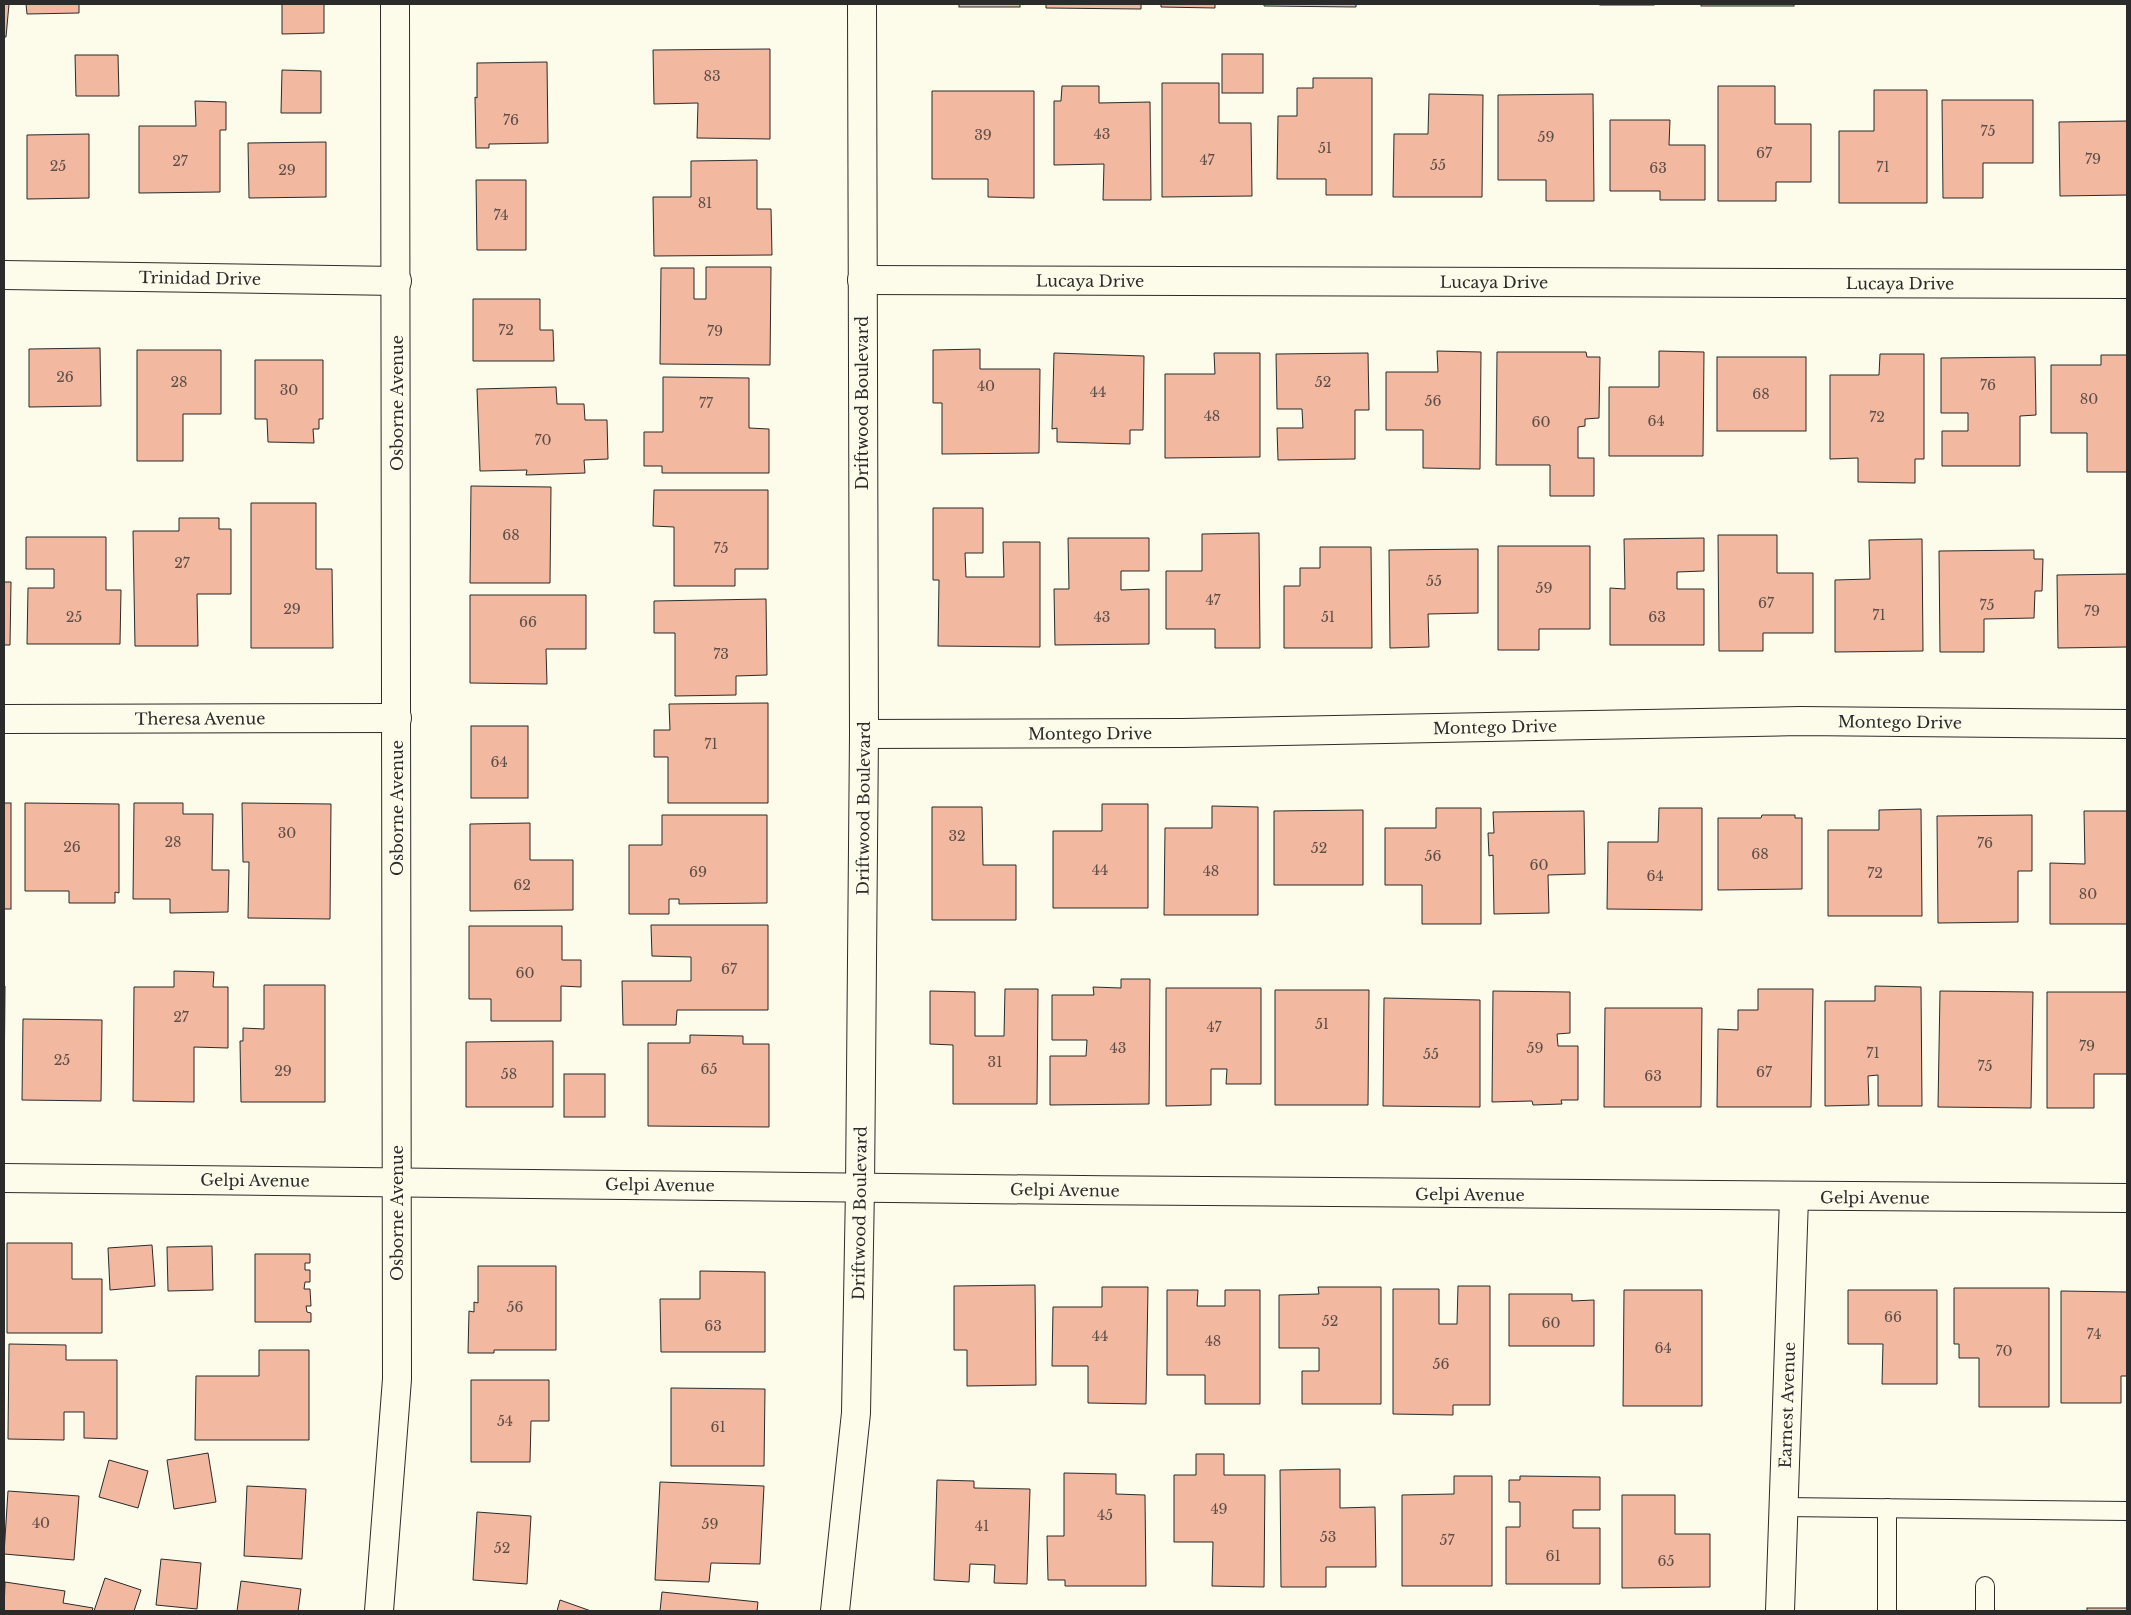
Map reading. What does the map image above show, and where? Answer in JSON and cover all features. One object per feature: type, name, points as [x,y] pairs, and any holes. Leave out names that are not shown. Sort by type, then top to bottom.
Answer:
[{"type":"street","name":"Osborne Avenue","points":[[379,1611],[397,1379],[397,282],[395,4]]},
{"type":"street","name":"Driftwood Boulevard","points":[[835,1611],[856,1413],[860,1188],[864,734],[862,4]]},
{"type":"street","name":"Trinidad Drive","points":[[4,275],[397,282]]},
{"type":"street","name":"Lucaya Drive","points":[[862,280],[2127,284]]},
{"type":"street","name":"Theresa Avenue","points":[[4,719],[396,718]]},
{"type":"street","name":"Montego Drive","points":[[864,734],[1192,733],[1800,721],[2127,724]]},
{"type":"street","name":"Gelpi Avenue","points":[[4,1178],[1794,1198],[2127,1198]]},
{"type":"street","name":"Earnest Avenue","points":[[1780,1611],[1794,1198]]},
{"type":"lane","points":[[1784,1507],[2127,1511]]},
{"type":"lane","points":[[1887,1508],[1887,1611]]},
{"type":"lane","points":[[1985,1586],[1985,1611]]},
{"type":"building","points":[[4,4],[9,4],[6,37],[4,37]]},
{"type":"building","points":[[26,4],[79,4],[79,13],[27,14]]},
{"type":"building","points":[[282,4],[324,4],[324,33],[282,34]]},
{"type":"building","points":[[959,4],[1020,4],[1020,7],[959,7]]},
{"type":"building","points":[[1046,4],[1141,4],[1141,9],[1046,8]]},
{"type":"building","points":[[1161,4],[1215,4],[1215,8],[1161,7]]},
{"type":"building","points":[[1264,4],[1356,4],[1356,7],[1264,6]]},
{"type":"building","points":[[1654,4],[1654,5],[1600,5]]},
{"type":"building","points":[[1701,4],[1794,4],[1794,6],[1701,6]]},
{"type":"building","points":[[770,49],[770,139],[697,138],[698,103],[654,104],[653,50]]},
{"type":"building","points":[[1222,54],[1263,54],[1263,93],[1222,93]]},
{"type":"building","points":[[75,55],[118,55],[119,96],[76,96]]},
{"type":"building","points":[[547,62],[548,143],[489,144],[489,148],[476,148],[475,97],[477,98],[477,63]]},
{"type":"building","points":[[282,70],[321,71],[321,113],[281,113]]},
{"type":"building","points":[[1313,78],[1372,78],[1372,195],[1326,195],[1326,179],[1277,179],[1278,116],[1297,116],[1297,88],[1313,88]]},
{"type":"building","points":[[1162,83],[1219,83],[1219,123],[1251,123],[1252,196],[1162,197]]},
{"type":"building","points":[[1062,86],[1099,86],[1099,103],[1150,102],[1151,200],[1103,200],[1104,164],[1054,165],[1054,101],[1061,101]]},
{"type":"building","points":[[1718,86],[1775,86],[1775,124],[1811,124],[1811,182],[1776,182],[1776,201],[1718,201]]},
{"type":"building","points":[[1874,90],[1927,90],[1927,203],[1839,203],[1839,131],[1874,131]]},
{"type":"building","points":[[932,91],[1034,91],[1034,198],[988,197],[988,179],[932,179]]},
{"type":"building","points":[[1429,94],[1483,95],[1482,197],[1393,197],[1394,134],[1428,134]]},
{"type":"building","points":[[1593,94],[1594,201],[1546,201],[1546,180],[1498,180],[1498,95]]},
{"type":"building","points":[[1942,100],[2033,100],[2033,163],[1983,163],[1983,198],[1943,198]]},
{"type":"building","points":[[195,101],[226,102],[226,130],[220,130],[220,192],[139,193],[139,126],[196,126]]},
{"type":"building","points":[[1610,120],[1670,120],[1669,145],[1705,145],[1705,200],[1660,200],[1660,191],[1610,191]]},
{"type":"building","points":[[2127,121],[2127,195],[2060,196],[2059,122]]},
{"type":"building","points":[[89,134],[89,198],[27,199],[27,135]]},
{"type":"building","points":[[326,142],[326,197],[249,198],[248,143]]},
{"type":"building","points":[[757,160],[757,209],[771,209],[772,255],[654,256],[653,197],[691,197],[691,161]]},
{"type":"building","points":[[476,180],[526,180],[526,250],[477,250]]},
{"type":"building","points":[[706,267],[771,267],[770,365],[660,364],[661,268],[694,268],[694,299],[706,299]]},
{"type":"building","points":[[473,299],[540,299],[540,330],[553,330],[554,361],[473,361]]},
{"type":"building","points":[[100,348],[101,406],[29,407],[29,349]]},
{"type":"building","points":[[980,349],[980,369],[1040,369],[1039,453],[942,454],[942,403],[933,403],[933,350]]},
{"type":"building","points":[[137,350],[221,350],[221,414],[183,414],[183,461],[137,461]]},
{"type":"building","points":[[1437,351],[1481,352],[1480,469],[1423,468],[1423,430],[1386,430],[1386,372],[1438,372]]},
{"type":"building","points":[[1659,351],[1704,352],[1703,456],[1609,456],[1609,387],[1659,387]]},
{"type":"building","points":[[1497,352],[1586,352],[1587,357],[1600,357],[1599,418],[1585,419],[1585,426],[1578,427],[1578,458],[1594,458],[1594,496],[1550,496],[1550,465],[1496,465]]},
{"type":"building","points":[[1054,353],[1144,356],[1143,430],[1130,430],[1130,444],[1057,442],[1057,428],[1052,429]]},
{"type":"building","points":[[1214,353],[1260,353],[1260,457],[1165,458],[1165,374],[1215,374]]},
{"type":"building","points":[[1368,353],[1369,410],[1355,410],[1355,459],[1278,460],[1277,428],[1303,428],[1302,409],[1277,409],[1276,354]]},
{"type":"building","points":[[1880,354],[1924,354],[1924,459],[1915,459],[1915,483],[1858,482],[1858,458],[1830,459],[1830,375],[1879,375]]},
{"type":"building","points":[[2101,355],[2127,355],[2127,472],[2087,472],[2087,433],[2051,433],[2051,365],[2101,365]]},
{"type":"building","points":[[1717,357],[1806,357],[1806,431],[1717,431]]},
{"type":"building","points":[[2035,357],[2036,415],[2020,416],[2020,466],[1942,466],[1942,431],[1968,431],[1968,413],[1941,413],[1941,358]]},
{"type":"building","points":[[255,360],[323,360],[323,419],[319,419],[319,429],[313,429],[314,443],[268,442],[267,419],[255,419]]},
{"type":"building","points":[[663,377],[749,378],[749,428],[769,429],[769,473],[662,473],[662,466],[644,466],[644,432],[663,432]]},
{"type":"building","points":[[556,387],[557,404],[584,404],[585,420],[607,420],[608,459],[584,460],[585,473],[526,475],[527,470],[480,471],[477,389]]},
{"type":"building","points":[[471,486],[551,487],[550,583],[470,583]]},
{"type":"building","points":[[654,490],[768,490],[768,569],[735,569],[735,586],[674,586],[674,527],[653,526]]},
{"type":"building","points":[[251,503],[316,503],[316,569],[332,569],[333,648],[251,648]]},
{"type":"building","points":[[933,508],[983,508],[983,553],[965,553],[966,577],[1004,577],[1003,542],[1040,542],[1040,647],[938,646],[939,580],[933,580]]},
{"type":"building","points":[[179,518],[219,518],[219,529],[231,529],[231,594],[197,594],[198,646],[135,646],[133,531],[179,531]]},
{"type":"building","points":[[1259,533],[1260,648],[1215,648],[1215,629],[1166,629],[1166,571],[1202,571],[1202,534]]},
{"type":"building","points":[[1718,535],[1777,535],[1777,573],[1813,573],[1813,633],[1763,633],[1763,651],[1719,651]]},
{"type":"building","points":[[26,537],[106,537],[106,590],[121,590],[120,644],[27,644],[28,588],[54,588],[54,569],[26,569]]},
{"type":"building","points":[[1068,538],[1149,538],[1149,571],[1121,571],[1121,590],[1149,589],[1149,644],[1055,645],[1054,589],[1069,589]]},
{"type":"building","points":[[1704,538],[1704,571],[1677,572],[1677,589],[1704,589],[1704,645],[1610,645],[1610,588],[1625,589],[1624,539]]},
{"type":"building","points":[[1922,539],[1923,651],[1835,652],[1835,580],[1870,579],[1869,540]]},
{"type":"building","points":[[1498,546],[1590,546],[1590,629],[1539,629],[1539,650],[1498,650]]},
{"type":"building","points":[[1320,547],[1371,547],[1372,648],[1284,648],[1284,586],[1300,586],[1300,568],[1320,568]]},
{"type":"building","points":[[1478,549],[1478,613],[1428,614],[1429,647],[1390,648],[1389,550]]},
{"type":"building","points":[[2034,550],[2034,559],[2043,559],[2042,591],[2035,591],[2034,618],[1984,619],[1984,652],[1940,652],[1939,551]]},
{"type":"building","points":[[2127,574],[2127,647],[2058,648],[2057,575]]},
{"type":"building","points":[[4,582],[11,582],[10,645],[4,645]]},
{"type":"building","points":[[470,595],[586,595],[586,649],[546,649],[547,684],[470,683]]},
{"type":"building","points":[[766,599],[767,675],[736,676],[736,695],[675,696],[675,633],[654,633],[654,601]]},
{"type":"building","points":[[768,703],[768,803],[668,803],[668,757],[654,757],[654,730],[670,730],[669,704]]},
{"type":"building","points":[[471,726],[528,726],[528,798],[471,798]]},
{"type":"building","points":[[4,803],[11,803],[11,909],[4,909]]},
{"type":"building","points":[[25,803],[119,804],[119,893],[115,892],[115,903],[69,903],[69,891],[25,891]]},
{"type":"building","points":[[134,803],[183,803],[183,814],[213,814],[212,870],[229,870],[228,912],[170,913],[170,899],[133,899]]},
{"type":"building","points":[[242,803],[331,804],[330,919],[248,918],[249,862],[243,862]]},
{"type":"building","points":[[1102,804],[1148,804],[1148,908],[1053,908],[1053,831],[1102,831]]},
{"type":"building","points":[[1212,806],[1258,807],[1258,915],[1164,915],[1165,828],[1212,828]]},
{"type":"building","points":[[932,807],[982,807],[983,865],[1016,865],[1016,920],[932,920]]},
{"type":"building","points":[[1436,808],[1481,808],[1481,924],[1422,924],[1422,885],[1385,885],[1385,828],[1436,828]]},
{"type":"building","points":[[1659,808],[1702,808],[1702,910],[1607,909],[1608,842],[1658,842]]},
{"type":"building","points":[[1921,809],[1922,916],[1828,916],[1828,830],[1879,830],[1879,810]]},
{"type":"building","points":[[1363,810],[1363,885],[1274,885],[1274,811]]},
{"type":"building","points":[[1584,811],[1585,874],[1548,875],[1549,913],[1494,914],[1493,855],[1489,856],[1488,833],[1494,833],[1493,812]]},
{"type":"building","points":[[2084,811],[2127,811],[2127,924],[2050,924],[2050,863],[2085,864]]},
{"type":"building","points":[[662,815],[767,815],[767,903],[679,904],[679,899],[669,899],[669,914],[629,914],[629,845],[662,845]]},
{"type":"building","points":[[1762,815],[1795,815],[1795,818],[1802,818],[1802,889],[1718,890],[1718,818],[1761,818]]},
{"type":"building","points":[[2032,815],[2032,871],[2018,871],[2018,922],[1938,923],[1937,816]]},
{"type":"building","points":[[530,823],[530,860],[573,860],[573,910],[470,911],[470,824]]},
{"type":"building","points":[[651,925],[768,925],[768,1010],[677,1010],[676,1025],[623,1025],[622,981],[691,981],[691,957],[652,956]]},
{"type":"building","points":[[469,926],[562,926],[562,960],[581,960],[581,987],[561,986],[561,1021],[491,1021],[491,999],[469,999]]},
{"type":"building","points":[[174,971],[214,972],[213,987],[228,987],[228,1048],[194,1047],[194,1102],[133,1101],[134,987],[174,987]]},
{"type":"building","points":[[1121,979],[1150,979],[1149,1104],[1050,1105],[1050,1056],[1086,1056],[1087,1040],[1052,1040],[1052,995],[1094,995],[1093,987],[1121,988]]},
{"type":"building","points":[[264,985],[325,985],[325,1102],[241,1102],[240,1041],[243,1041],[243,1028],[264,1029]]},
{"type":"building","points":[[4,986],[5,986],[4,1097]]},
{"type":"building","points":[[1875,986],[1921,987],[1922,1106],[1878,1106],[1878,1075],[1868,1076],[1869,1105],[1825,1106],[1825,1001],[1875,1001]]},
{"type":"building","points":[[1166,988],[1261,988],[1261,1084],[1226,1084],[1227,1069],[1211,1069],[1211,1105],[1166,1106]]},
{"type":"building","points":[[1005,989],[1038,989],[1037,1104],[953,1104],[953,1045],[930,1044],[930,991],[975,992],[975,1036],[1004,1036]]},
{"type":"building","points":[[1758,989],[1813,989],[1811,1107],[1717,1107],[1718,1029],[1738,1030],[1738,1010],[1758,1010]]},
{"type":"building","points":[[1275,990],[1369,990],[1368,1105],[1275,1105]]},
{"type":"building","points":[[1493,991],[1570,992],[1570,1033],[1557,1034],[1558,1046],[1578,1046],[1578,1100],[1561,1100],[1562,1104],[1533,1105],[1532,1101],[1492,1102]]},
{"type":"building","points":[[1940,991],[2033,992],[2031,1108],[1938,1107]]},
{"type":"building","points":[[2047,992],[2127,992],[2127,1074],[2094,1074],[2094,1108],[2047,1108]]},
{"type":"building","points":[[1384,998],[1480,1000],[1480,1107],[1383,1106]]},
{"type":"building","points":[[1605,1008],[1702,1008],[1701,1107],[1604,1107]]},
{"type":"building","points":[[23,1019],[102,1020],[101,1101],[22,1100]]},
{"type":"building","points":[[690,1035],[743,1036],[743,1044],[769,1044],[769,1127],[648,1126],[648,1043],[690,1043]]},
{"type":"building","points":[[553,1041],[553,1107],[466,1107],[466,1042]]},
{"type":"building","points":[[564,1074],[605,1074],[605,1117],[564,1117]]},
{"type":"building","points":[[7,1243],[72,1243],[72,1279],[102,1279],[102,1333],[7,1333]]},
{"type":"building","points":[[152,1245],[155,1286],[110,1290],[108,1248]]},
{"type":"building","points":[[212,1246],[213,1290],[168,1291],[167,1247]]},
{"type":"building","points":[[255,1254],[310,1254],[310,1263],[305,1263],[305,1270],[310,1270],[310,1282],[305,1282],[304,1289],[310,1289],[311,1306],[306,1306],[307,1312],[311,1313],[311,1322],[255,1322]]},
{"type":"building","points":[[478,1266],[556,1266],[556,1350],[494,1350],[494,1353],[468,1353],[469,1311],[474,1312],[474,1302],[478,1303]]},
{"type":"building","points":[[700,1271],[765,1272],[765,1352],[661,1352],[660,1299],[700,1299]]},
{"type":"building","points":[[1035,1285],[1036,1385],[967,1386],[967,1350],[954,1350],[954,1286]]},
{"type":"building","points":[[1458,1286],[1490,1286],[1490,1405],[1453,1405],[1453,1415],[1393,1414],[1393,1289],[1439,1289],[1439,1324],[1457,1324]]},
{"type":"building","points":[[1102,1287],[1148,1287],[1146,1404],[1088,1403],[1088,1366],[1052,1366],[1053,1307],[1102,1307]]},
{"type":"building","points":[[1318,1287],[1381,1287],[1381,1404],[1302,1404],[1302,1371],[1319,1371],[1319,1348],[1279,1348],[1279,1295],[1319,1294]]},
{"type":"building","points":[[1954,1288],[2049,1288],[2049,1407],[1979,1407],[1979,1358],[1959,1358],[1959,1344],[1954,1344]]},
{"type":"building","points":[[1167,1290],[1198,1290],[1197,1306],[1225,1306],[1225,1290],[1260,1290],[1260,1404],[1205,1404],[1205,1375],[1167,1375]]},
{"type":"building","points":[[1624,1290],[1702,1290],[1702,1406],[1623,1406]]},
{"type":"building","points":[[1848,1290],[1937,1290],[1937,1384],[1882,1384],[1883,1344],[1848,1344]]},
{"type":"building","points":[[2061,1291],[2127,1292],[2127,1376],[2121,1376],[2121,1403],[2061,1403]]},
{"type":"building","points":[[1509,1294],[1572,1294],[1572,1301],[1594,1300],[1594,1346],[1509,1346]]},
{"type":"building","points":[[9,1344],[66,1345],[66,1360],[117,1360],[117,1439],[84,1438],[84,1412],[64,1412],[64,1440],[8,1439]]},
{"type":"building","points":[[259,1350],[309,1350],[309,1440],[195,1440],[196,1376],[259,1376]]},
{"type":"building","points":[[471,1380],[549,1380],[549,1421],[531,1421],[530,1462],[471,1462]]},
{"type":"building","points":[[671,1388],[765,1389],[764,1466],[671,1466]]},
{"type":"building","points":[[208,1453],[216,1502],[174,1509],[167,1460]]},
{"type":"building","points":[[1196,1454],[1224,1454],[1224,1475],[1265,1475],[1264,1587],[1212,1586],[1213,1542],[1174,1542],[1174,1475],[1196,1475]]},
{"type":"building","points":[[109,1460],[148,1471],[138,1508],[99,1497]]},
{"type":"building","points":[[1340,1469],[1340,1508],[1375,1507],[1376,1567],[1326,1567],[1326,1587],[1281,1587],[1280,1470]]},
{"type":"building","points":[[1064,1473],[1116,1474],[1116,1494],[1145,1495],[1146,1586],[1065,1586],[1065,1580],[1048,1580],[1047,1536],[1064,1536]]},
{"type":"building","points":[[1454,1476],[1492,1476],[1492,1586],[1402,1586],[1402,1495],[1454,1494]]},
{"type":"building","points":[[1520,1476],[1600,1477],[1600,1510],[1573,1510],[1573,1528],[1600,1528],[1600,1584],[1506,1584],[1506,1527],[1520,1527],[1520,1502],[1509,1502],[1509,1480],[1520,1480]]},
{"type":"building","points":[[937,1480],[974,1481],[974,1488],[1030,1489],[1027,1584],[994,1583],[995,1565],[970,1564],[969,1582],[934,1580]]},
{"type":"building","points":[[660,1482],[764,1486],[760,1564],[711,1563],[709,1582],[655,1580]]},
{"type":"building","points":[[247,1486],[306,1489],[302,1559],[244,1556]]},
{"type":"building","points":[[8,1491],[79,1496],[74,1560],[4,1554]]},
{"type":"building","points":[[1622,1495],[1675,1495],[1675,1534],[1710,1534],[1710,1587],[1622,1588]]},
{"type":"building","points":[[477,1512],[531,1516],[527,1584],[473,1580]]},
{"type":"building","points":[[161,1559],[201,1563],[197,1609],[156,1605]]},
{"type":"building","points":[[105,1578],[141,1590],[134,1611],[94,1611]]},
{"type":"building","points":[[241,1581],[301,1589],[298,1611],[237,1611]]},
{"type":"building","points":[[5,1582],[65,1591],[63,1603],[93,1608],[92,1611],[4,1611]]},
{"type":"building","points":[[662,1592],[758,1602],[757,1611],[660,1611]]},
{"type":"building","points":[[560,1600],[591,1611],[557,1611]]},
{"type":"building","points":[[2087,1608],[2127,1608],[2127,1611],[2087,1611]]}]
